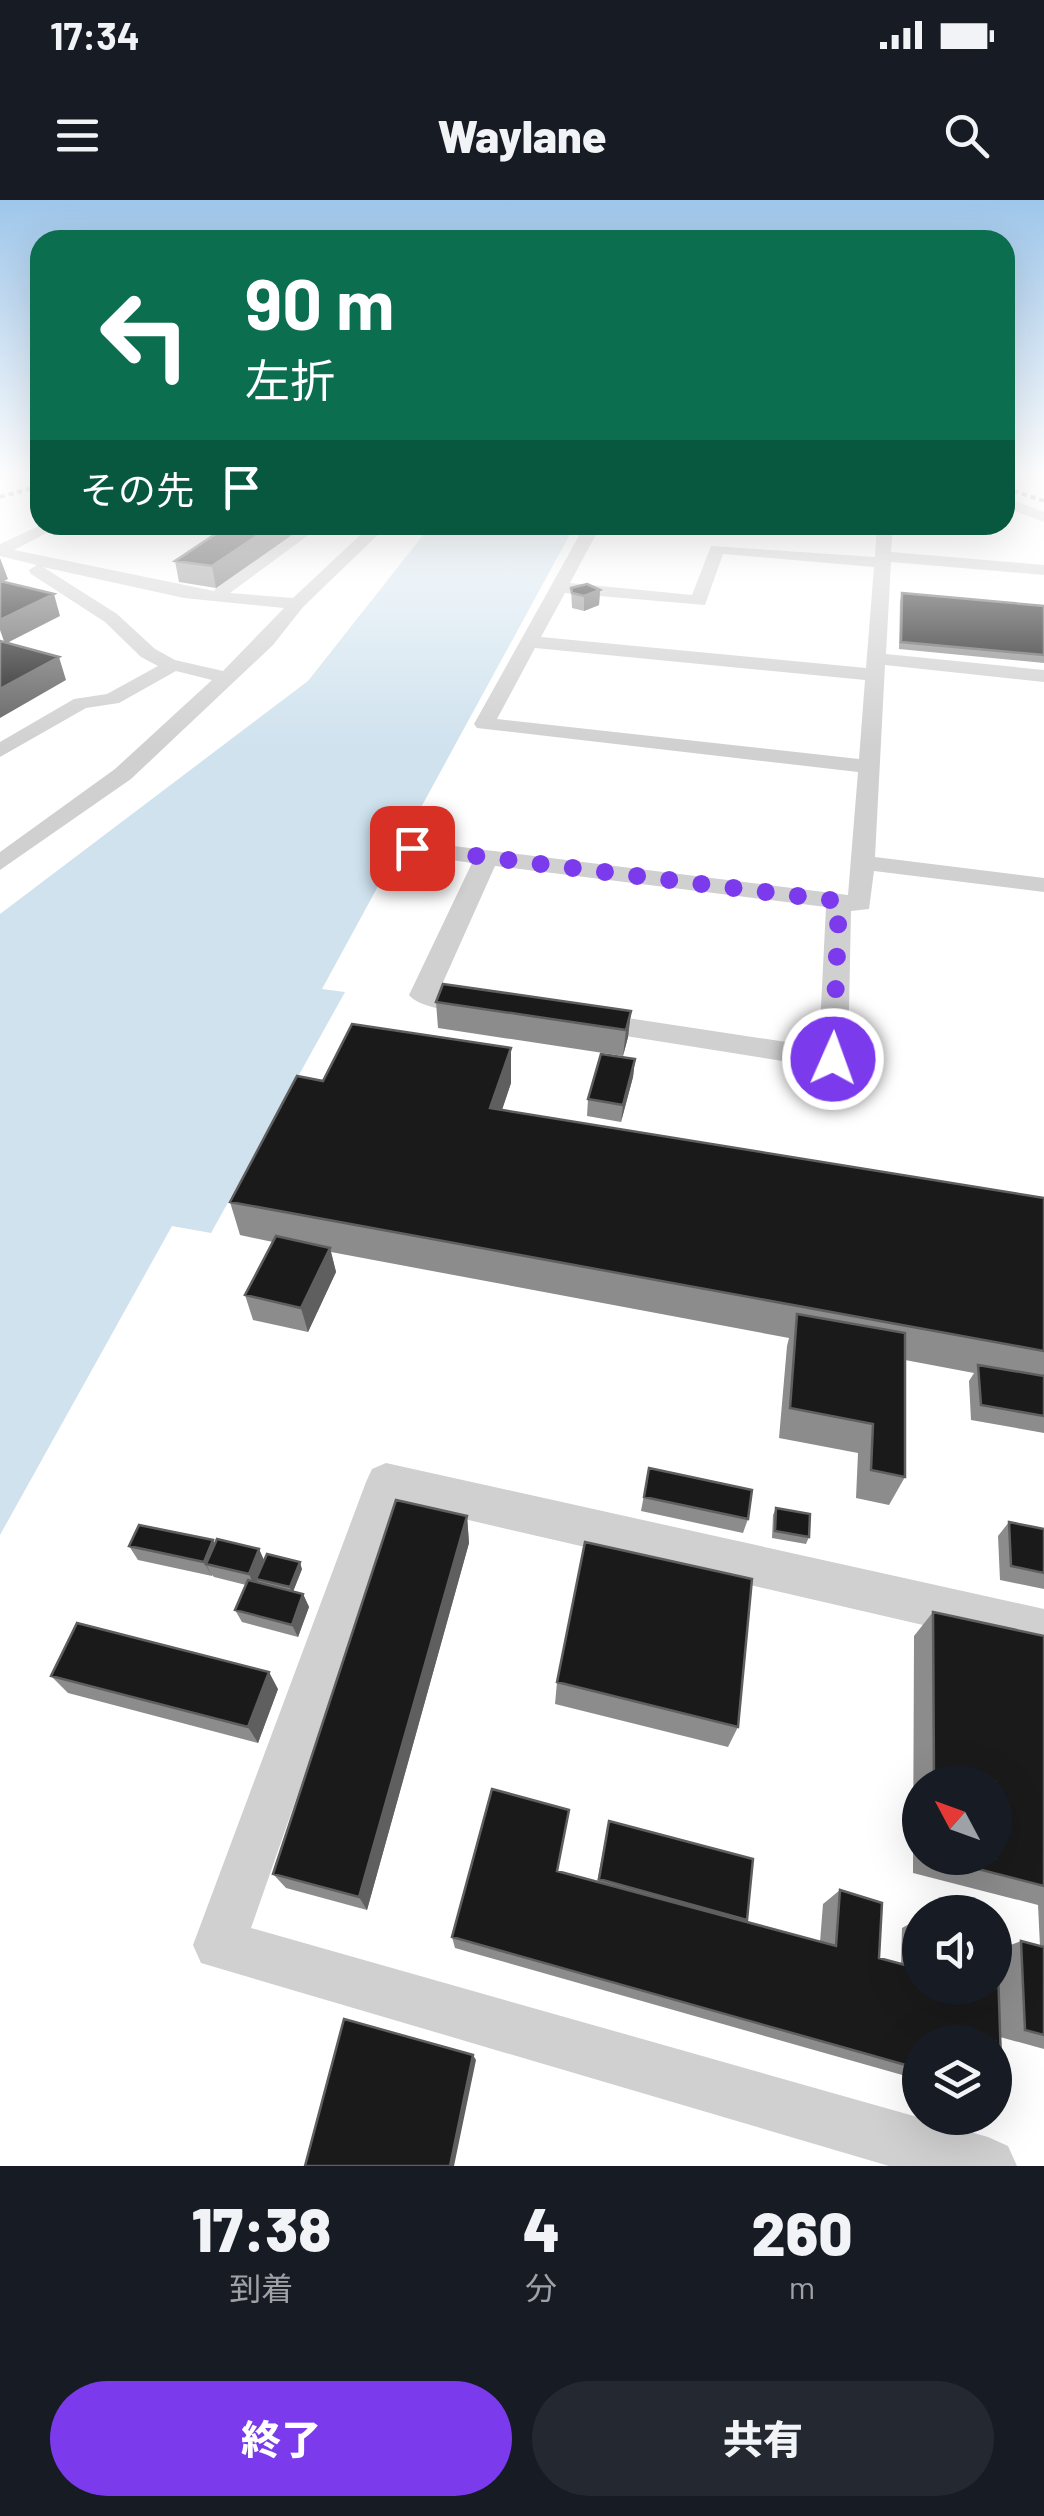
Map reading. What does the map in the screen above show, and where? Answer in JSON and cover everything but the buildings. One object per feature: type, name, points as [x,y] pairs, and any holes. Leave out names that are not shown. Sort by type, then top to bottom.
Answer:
[{"type":"street","points":[[31,565],[103,612],[148,653],[173,665],[224,677]]},
{"type":"street","points":[[56,565],[140,585],[219,598],[297,603]]},
{"type":"street","points":[[219,598],[225,588],[258,565]]},
{"type":"street","points":[[0,863],[123,774],[266,641],[297,603],[338,565]]},
{"type":"street","points":[[571,565],[484,724],[871,766]]},
{"type":"street","points":[[560,587],[700,600],[711,565]]},
{"type":"street","points":[[412,848],[860,904],[884,565]]},
{"type":"street","points":[[960,565],[1044,570]]},
{"type":"street","points":[[531,642],[1044,676]]},
{"type":"street","points":[[0,751],[81,703],[112,698],[173,665]]},
{"type":"street","points":[[487,858],[423,996],[501,1008]]},
{"type":"street","points":[[864,863],[1044,885]]},
{"type":"street","points":[[560,1017],[833,1059],[839,901]]},
{"type":"street","points":[[988,2166],[219,1945],[386,1482],[1044,1631]]},
{"type":"water","points":[[400,565],[553,565],[322,989],[345,992],[211,1233],[172,1226],[0,1535],[0,914],[308,681]]},
{"type":"route","points":[[412,848],[839,901],[833,1059]]}]
